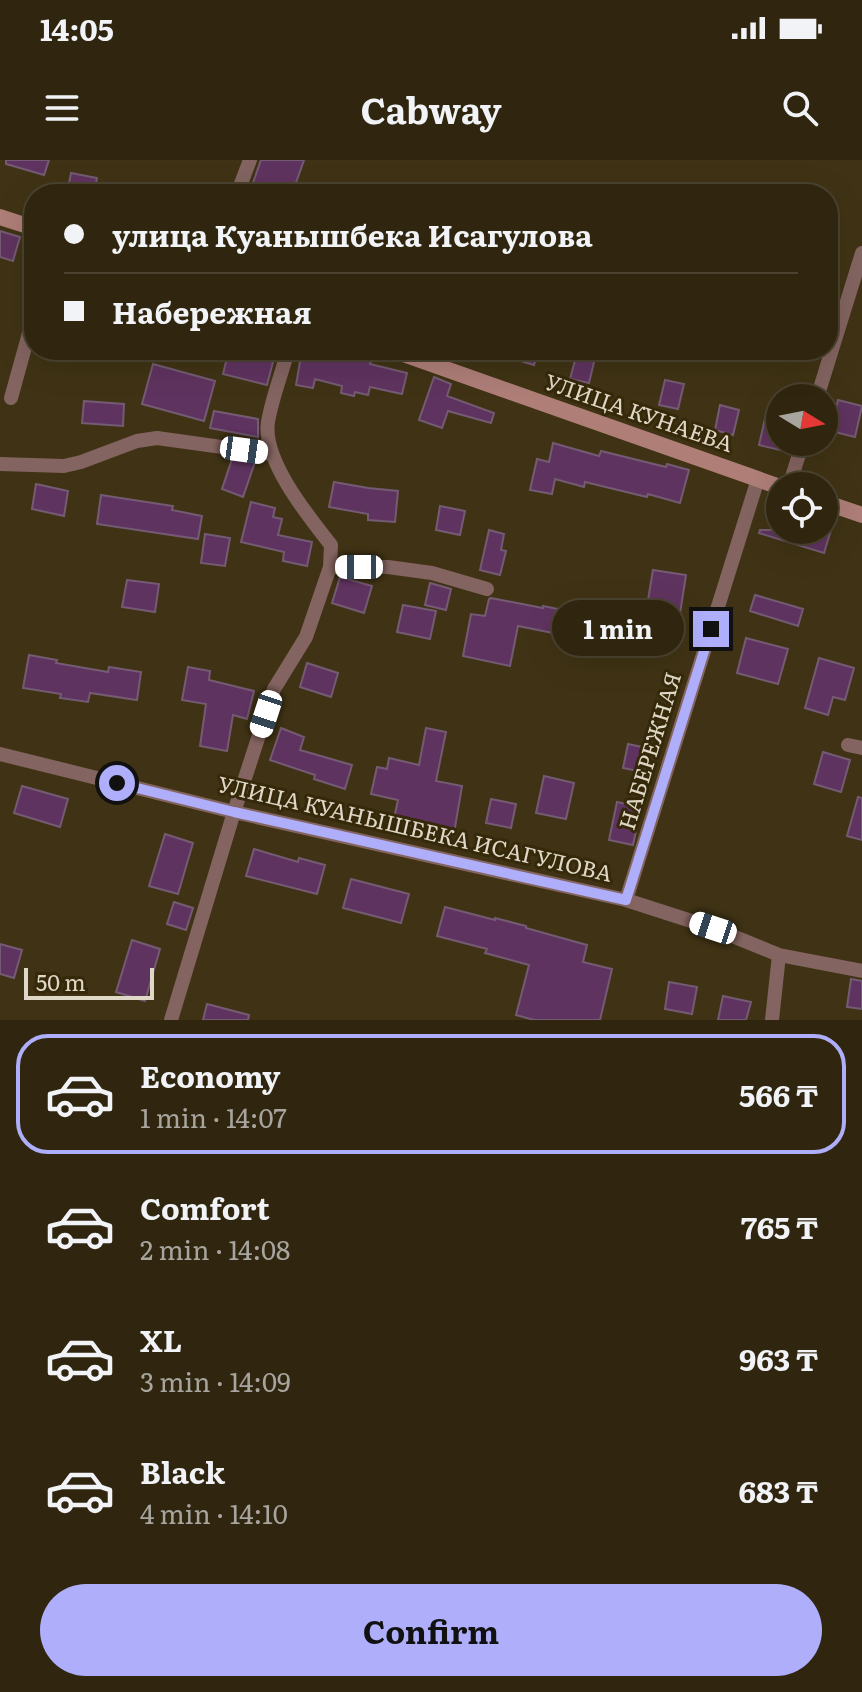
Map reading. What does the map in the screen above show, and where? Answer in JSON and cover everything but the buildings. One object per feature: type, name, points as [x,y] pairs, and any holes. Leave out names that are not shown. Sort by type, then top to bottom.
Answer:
[{"type":"main road","points":[[0,217],[24,225]]},
{"type":"main road","name":"УЛИЦА КУНАЕВА","points":[[420,360],[766,482]]},
{"type":"main road","points":[[838,507],[862,515]]},
{"type":"street","points":[[241,184],[250,160]]},
{"type":"street","points":[[838,330],[862,253]]},
{"type":"street","points":[[11,398],[24,351]]},
{"type":"street","points":[[171,1020],[274,689],[306,637],[330,567],[331,545],[294,499],[272,454],[267,425],[285,360]]},
{"type":"street","points":[[821,384],[829,360]]},
{"type":"street","points":[[0,464],[64,466],[137,441],[157,438],[272,454]]},
{"type":"street","name":"НАБЕРЕЖНАЯ","points":[[626,900],[758,479]]},
{"type":"street","points":[[330,567],[388,567],[432,573],[487,589]]},
{"type":"street","name":"УЛИЦА КУАНЫШБЕКА ИСАГУЛОВА","points":[[0,754],[234,812],[626,900],[713,928],[779,955],[862,971]]},
{"type":"street","points":[[772,1020],[779,955]]},
{"type":"route","points":[[117,783],[626,900],[711,629]]}]
